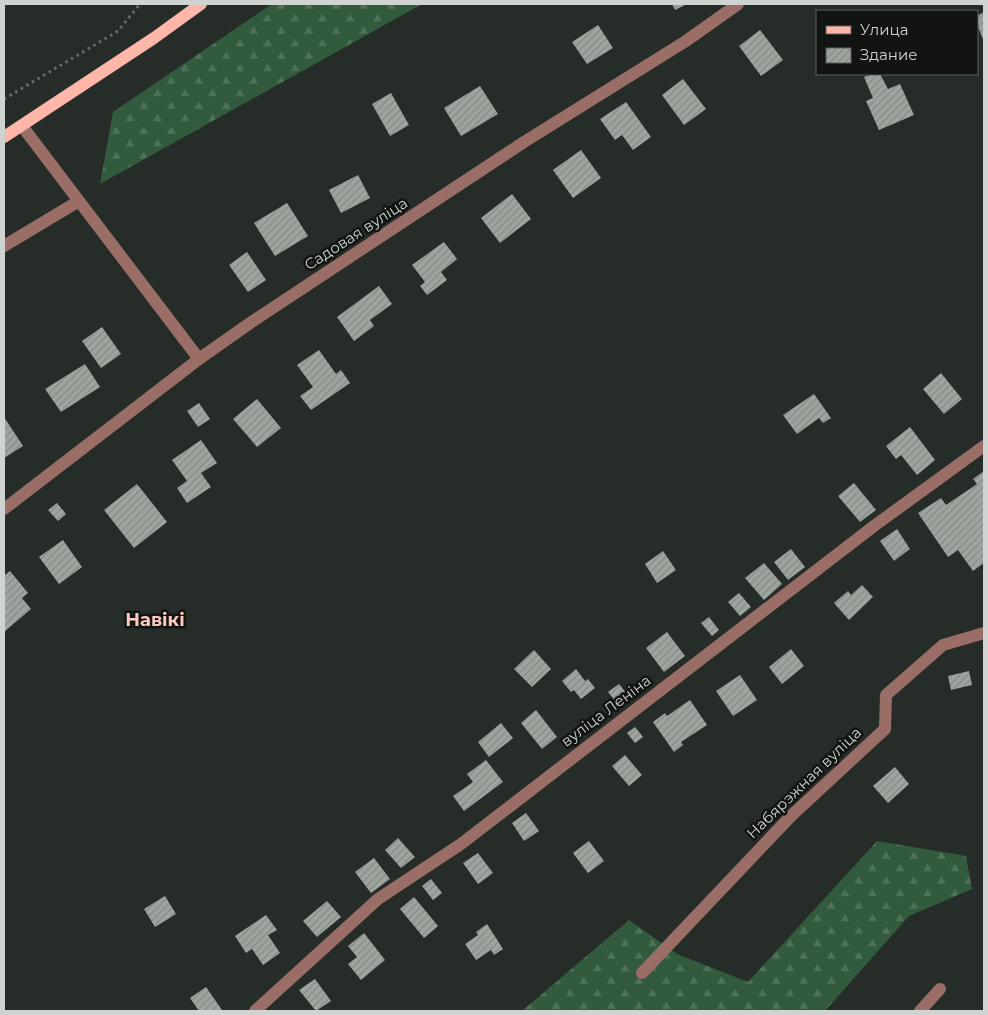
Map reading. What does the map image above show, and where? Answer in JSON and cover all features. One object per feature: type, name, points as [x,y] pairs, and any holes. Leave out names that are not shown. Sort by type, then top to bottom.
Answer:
[{"type":"main road","points":[[4,137],[154,38],[200,4]]},
{"type":"street","name":"Садовая вуліца","points":[[4,509],[199,359],[524,142],[686,41],[738,4]]},
{"type":"street","points":[[22,126],[199,359]]},
{"type":"street","points":[[4,246],[79,201]]},
{"type":"street","name":"вуліца Леніна","points":[[256,1011],[378,899],[461,844],[850,544],[984,446]]},
{"type":"street","name":"Набярэжная вуліца","points":[[642,973],[791,816],[885,729],[886,696],[943,645],[984,632]]},
{"type":"street","points":[[920,1011],[940,990]]},
{"type":"path","points":[[4,99],[118,31],[140,4]]},
{"type":"green space","points":[[272,4],[422,4],[100,184],[113,112]]},
{"type":"green space","points":[[877,841],[966,856],[972,889],[909,916],[825,1011],[522,1011],[629,920],[677,954],[748,982]]},
{"type":"building","points":[[672,4],[687,4],[675,10]]},
{"type":"building","points":[[984,12],[984,42],[978,27],[978,15]]},
{"type":"building","points":[[598,25],[613,48],[587,64],[572,42]]},
{"type":"building","points":[[760,30],[783,60],[761,76],[739,46]]},
{"type":"building","points":[[881,75],[888,89],[900,84],[914,115],[879,130],[866,101],[873,98],[864,77]]},
{"type":"building","points":[[683,79],[706,109],[684,125],[662,95]]},
{"type":"building","points":[[480,86],[498,114],[461,136],[444,108]]},
{"type":"building","points":[[391,93],[409,125],[390,136],[372,104]]},
{"type":"building","points":[[626,102],[651,137],[633,150],[622,135],[615,140],[600,119]]},
{"type":"building","points":[[581,150],[601,178],[573,198],[553,170]]},
{"type":"building","points":[[358,175],[370,198],[341,213],[329,190]]},
{"type":"building","points":[[512,194],[531,219],[500,243],[481,218]]},
{"type":"building","points":[[287,203],[308,236],[275,256],[254,223]]},
{"type":"building","points":[[444,242],[457,259],[441,272],[447,280],[427,295],[420,286],[425,282],[412,265]]},
{"type":"building","points":[[247,252],[266,280],[248,292],[229,265]]},
{"type":"building","points":[[379,286],[392,304],[370,320],[374,326],[354,341],[337,317]]},
{"type":"building","points":[[102,327],[121,354],[101,368],[82,341]]},
{"type":"building","points":[[319,350],[336,374],[341,370],[350,383],[311,410],[300,396],[313,387],[297,365]]},
{"type":"building","points":[[85,364],[100,387],[61,412],[45,389]]},
{"type":"building","points":[[941,373],[962,399],[944,414],[923,389]]},
{"type":"building","points":[[814,394],[831,418],[823,423],[819,418],[797,434],[783,415]]},
{"type":"building","points":[[257,399],[281,428],[257,447],[233,419]]},
{"type":"building","points":[[199,403],[210,419],[198,427],[187,411]]},
{"type":"building","points":[[4,417],[23,446],[4,458]]},
{"type":"building","points":[[910,427],[935,460],[917,475],[901,455],[896,459],[886,446]]},
{"type":"building","points":[[201,440],[217,463],[201,473],[211,487],[187,503],[177,488],[187,481],[172,460]]},
{"type":"building","points":[[984,471],[984,563],[973,571],[958,550],[948,557],[918,513],[941,498],[946,505],[977,484],[973,479]]},
{"type":"building","points":[[854,483],[876,510],[860,522],[838,496]]},
{"type":"building","points":[[137,484],[167,522],[134,548],[104,510]]},
{"type":"building","points":[[57,503],[66,514],[58,521],[48,510]]},
{"type":"building","points":[[897,529],[910,549],[894,561],[880,541]]},
{"type":"building","points":[[63,540],[82,567],[59,584],[39,557]]},
{"type":"building","points":[[791,549],[805,567],[788,580],[774,562]]},
{"type":"building","points":[[663,551],[676,570],[657,583],[645,564]]},
{"type":"building","points":[[764,563],[782,584],[764,600],[745,578]]},
{"type":"building","points":[[10,571],[28,593],[22,598],[31,609],[4,632],[4,576]]},
{"type":"building","points":[[862,585],[873,597],[849,620],[834,603],[848,591],[851,595]]},
{"type":"building","points":[[739,593],[751,607],[740,616],[728,602]]},
{"type":"building","points":[[709,617],[719,630],[712,636],[701,623]]},
{"type":"building","points":[[667,632],[685,656],[664,672],[646,648]]},
{"type":"building","points":[[791,649],[804,666],[782,684],[769,667]]},
{"type":"building","points":[[534,650],[551,669],[532,687],[514,669]]},
{"type":"building","points":[[576,669],[585,681],[588,679],[595,688],[581,699],[574,690],[571,692],[562,681]]},
{"type":"building","points":[[969,671],[972,685],[951,690],[948,676]]},
{"type":"building","points":[[740,675],[757,700],[733,716],[716,691]]},
{"type":"building","points":[[619,684],[627,694],[616,702],[608,692]]},
{"type":"building","points":[[690,700],[707,725],[681,742],[683,745],[674,752],[653,722],[665,713],[667,716]]},
{"type":"building","points":[[536,710],[557,737],[542,749],[521,723]]},
{"type":"building","points":[[501,723],[513,738],[489,757],[478,742]]},
{"type":"building","points":[[635,727],[643,737],[635,743],[627,733]]},
{"type":"building","points":[[625,755],[642,775],[629,786],[612,766]]},
{"type":"building","points":[[486,760],[503,782],[464,811],[453,796],[473,782],[467,774]]},
{"type":"building","points":[[895,767],[909,784],[888,803],[873,786]]},
{"type":"building","points":[[526,813],[539,831],[524,841],[512,823]]},
{"type":"building","points":[[398,838],[415,857],[401,868],[385,850]]},
{"type":"building","points":[[589,841],[604,861],[588,873],[573,853]]},
{"type":"building","points":[[478,853],[493,873],[478,884],[463,863]]},
{"type":"building","points":[[374,858],[390,879],[371,893],[355,872]]},
{"type":"building","points":[[431,879],[442,893],[433,900],[422,886]]},
{"type":"building","points":[[165,896],[176,914],[155,927],[144,909]]},
{"type":"building","points":[[414,897],[438,926],[424,938],[400,909]]},
{"type":"building","points":[[327,901],[341,917],[317,937],[303,921]]},
{"type":"building","points":[[266,915],[277,930],[268,935],[280,953],[263,965],[252,949],[246,953],[235,936]]},
{"type":"building","points":[[487,924],[503,949],[494,955],[491,950],[476,960],[465,944],[478,935],[476,932]]},
{"type":"building","points":[[364,933],[385,960],[361,980],[348,964],[357,957],[348,946]]},
{"type":"building","points":[[315,979],[331,1001],[316,1011],[299,990]]},
{"type":"building","points":[[206,987],[221,1011],[199,1011],[190,998]]},
{"type":"district","name":"Навікі","points":[[155,620]]}]
